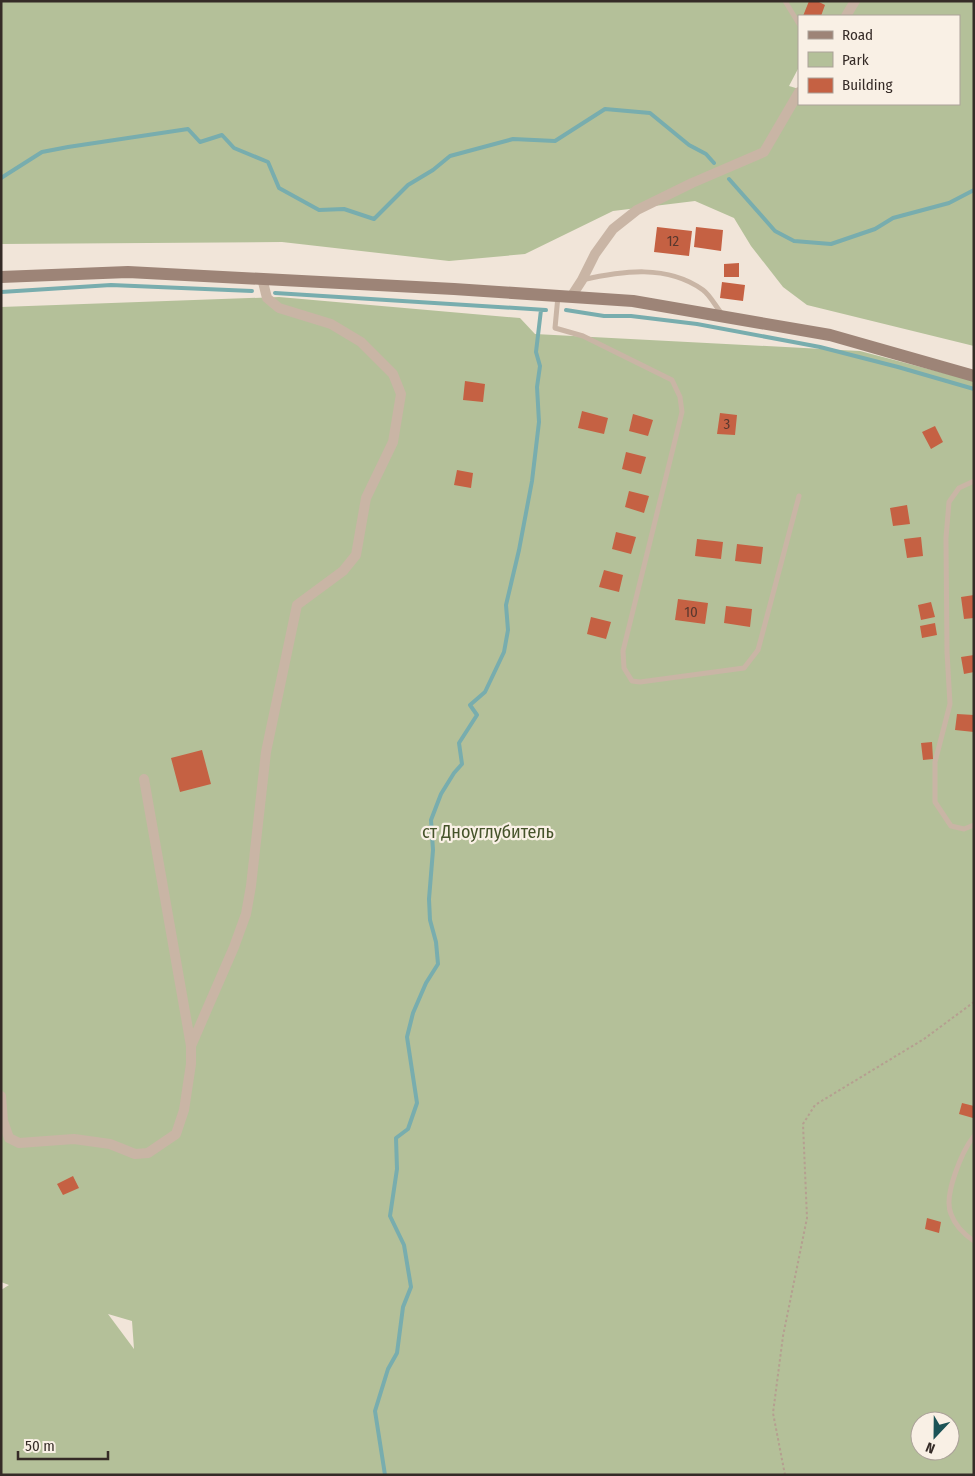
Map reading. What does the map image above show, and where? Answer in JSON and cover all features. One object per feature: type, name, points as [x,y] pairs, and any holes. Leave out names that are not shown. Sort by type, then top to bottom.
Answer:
[{"type":"street","points":[[847,15],[855,1]]},
{"type":"street","points":[[564,296],[582,280],[595,254],[613,229],[637,210],[692,183],[764,152],[798,94]]},
{"type":"street","points":[[1,277],[128,272],[454,288],[633,301],[830,335],[974,376]]},
{"type":"street","points":[[191,1046],[234,947],[246,914],[251,886],[266,752],[297,605],[343,571],[356,555],[366,498],[393,442],[401,394],[393,374],[361,342],[331,324],[279,308],[267,298],[262,278]]},
{"type":"street","points":[[1,1096],[3,1121],[9,1138],[19,1143],[74,1139],[110,1144],[135,1154],[148,1153],[176,1134],[184,1110],[191,1064],[191,1046],[144,779]]},
{"type":"lane","points":[[785,1],[798,22]]},
{"type":"lane","points":[[582,280],[612,274],[637,272],[671,275],[704,291],[724,317]]},
{"type":"lane","points":[[564,296],[555,328],[583,336],[672,380],[680,397],[682,412],[623,651],[624,668],[628,677],[640,682],[744,668],[758,650],[799,496]]},
{"type":"lane","points":[[974,481],[958,488],[949,502],[946,547],[947,652],[950,704],[935,762],[936,802],[951,826],[964,829],[974,825]]},
{"type":"lane","points":[[974,1136],[966,1146],[950,1187],[950,1213],[965,1236],[974,1241]]},
{"type":"path","points":[[785,1475],[774,1413],[783,1336],[807,1218],[803,1124],[815,1105],[924,1038],[974,1002]]},
{"type":"green space","points":[[1,1],[974,1],[974,346],[807,305],[783,287],[751,246],[734,218],[695,201],[613,211],[525,254],[449,261],[282,242],[1,244]]},
{"type":"green space","name":"ст Дноуглубитель","points":[[279,297],[520,318],[535,334],[860,351],[974,381],[974,1475],[1,1475],[1,1290],[9,1285],[1,1282],[1,307]],"holes":[[[108,1314],[132,1321],[134,1349]]]},
{"type":"building","points":[[809,1],[817,1],[825,5],[821,15],[803,15]]},
{"type":"building","points":[[657,227],[692,231],[689,256],[654,252]]},
{"type":"building","points":[[696,227],[723,230],[721,251],[694,247]]},
{"type":"building","points":[[739,263],[739,277],[724,277],[724,264]]},
{"type":"building","points":[[722,282],[745,285],[743,301],[720,298]]},
{"type":"building","points":[[465,381],[485,384],[483,402],[463,400]]},
{"type":"building","points":[[582,411],[608,418],[604,434],[578,428]]},
{"type":"building","points":[[720,413],[737,415],[735,435],[717,434]]},
{"type":"building","points":[[633,414],[653,420],[648,436],[629,431]]},
{"type":"building","points":[[935,426],[943,442],[931,449],[922,432]]},
{"type":"building","points":[[626,452],[646,457],[641,474],[622,469]]},
{"type":"building","points":[[457,470],[473,473],[471,488],[454,485]]},
{"type":"building","points":[[629,491],[649,496],[644,513],[625,507]]},
{"type":"building","points":[[907,505],[910,524],[893,526],[890,508]]},
{"type":"building","points":[[616,532],[636,537],[631,554],[612,549]]},
{"type":"building","points":[[921,537],[923,556],[907,558],[904,539]]},
{"type":"building","points":[[697,539],[723,542],[721,559],[695,556]]},
{"type":"building","points":[[737,544],[763,547],[761,564],[735,561]]},
{"type":"building","points":[[604,570],[623,575],[619,592],[599,587]]},
{"type":"building","points":[[974,595],[974,618],[964,619],[961,597]]},
{"type":"building","points":[[678,599],[708,603],[705,624],[675,620]]},
{"type":"building","points":[[931,602],[935,617],[921,620],[918,605]]},
{"type":"building","points":[[726,606],[752,609],[750,627],[724,623]]},
{"type":"building","points":[[591,617],[611,622],[606,639],[587,634]]},
{"type":"building","points":[[935,623],[937,635],[922,638],[920,626]]},
{"type":"building","points":[[974,655],[974,672],[964,674],[961,657]]},
{"type":"building","points":[[957,714],[974,715],[974,732],[955,730]]},
{"type":"building","points":[[932,742],[933,759],[923,760],[921,743]]},
{"type":"building","points":[[202,750],[211,784],[180,792],[171,758]]},
{"type":"building","points":[[962,1103],[974,1106],[973,1118],[959,1114]]},
{"type":"building","points":[[73,1176],[79,1188],[63,1195],[57,1184]]},
{"type":"building","points":[[927,1218],[941,1222],[939,1233],[925,1229]]},
{"type":"waterway","points":[[1,178],[42,152],[188,129],[200,142],[222,135],[234,148],[268,162],[279,188],[319,210],[344,209],[374,219],[408,185],[433,170],[450,156],[513,139],[555,141],[605,109],[650,113],[689,145],[706,154],[714,163]]},
{"type":"waterway","points":[[729,179],[775,231],[794,241],[831,244],[875,229],[893,218],[949,203],[974,190]]},
{"type":"waterway","points":[[1,292],[111,285],[252,291]]},
{"type":"waterway","points":[[275,293],[546,310]]},
{"type":"waterway","points":[[385,1475],[375,1411],[388,1369],[397,1353],[403,1307],[411,1287],[404,1245],[390,1216],[397,1169],[396,1138],[408,1129],[417,1103],[407,1037],[413,1013],[426,983],[438,964],[436,942],[430,920],[429,899],[433,850],[431,820],[441,794],[462,764],[459,743],[477,715],[470,705],[485,692],[504,652],[508,630],[506,605],[532,481],[539,422],[537,387],[540,366],[536,352],[541,310]]},
{"type":"waterway","points":[[566,310],[604,316],[631,316],[697,324],[820,347],[974,389]]}]
